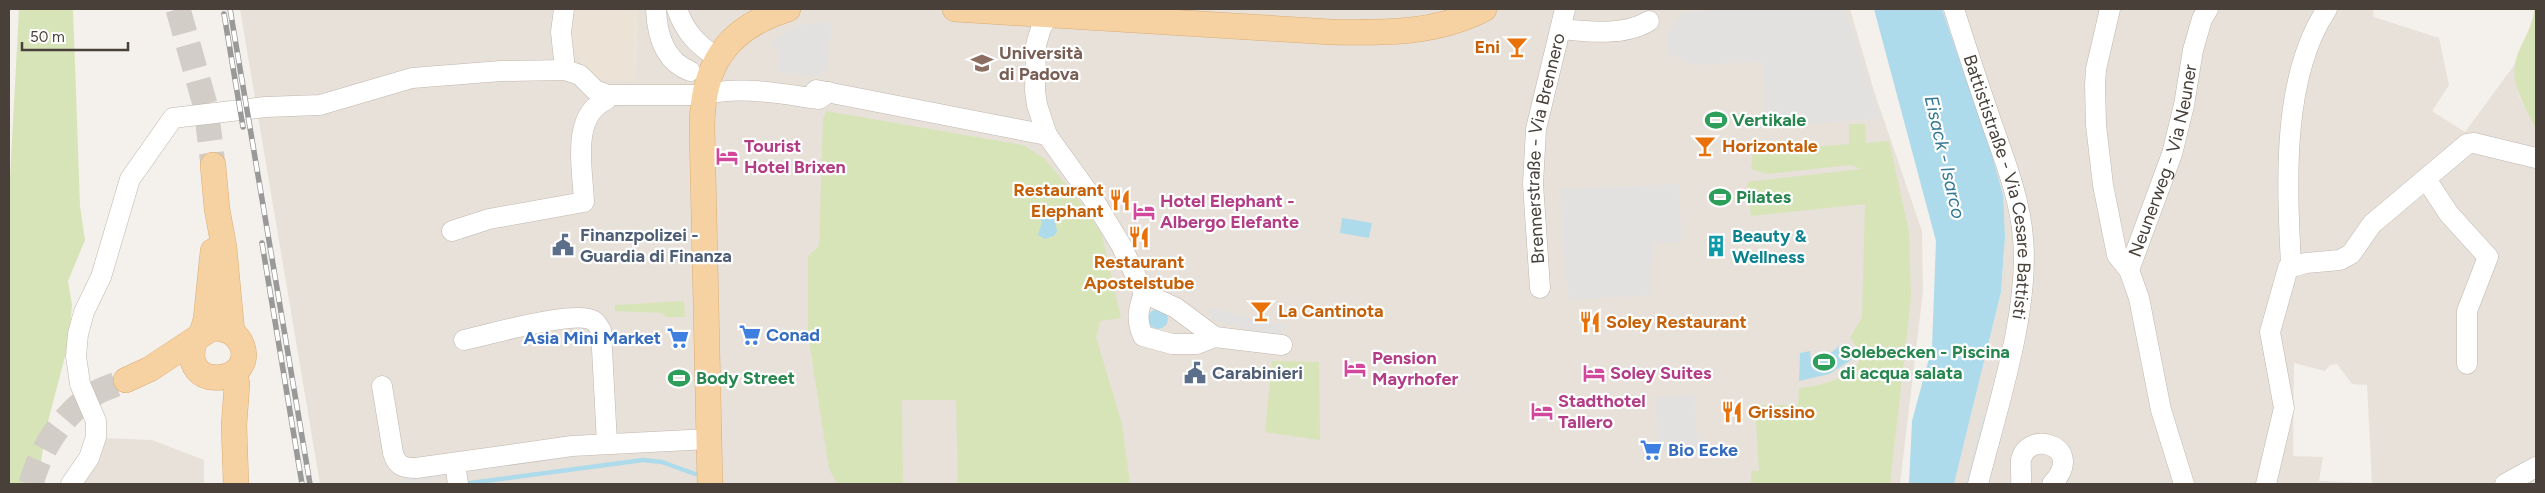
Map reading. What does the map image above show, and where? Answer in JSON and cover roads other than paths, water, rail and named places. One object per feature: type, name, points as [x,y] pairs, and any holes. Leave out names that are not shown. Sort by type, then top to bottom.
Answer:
[{"type":"main road","points":[[710,484],[702,128],[703,95],[708,77],[720,68],[726,47],[748,27],[764,18],[788,9]]},
{"type":"main road","points":[[955,9],[1114,13],[1287,29],[1390,33],[1420,30],[1452,22],[1484,9]]},
{"type":"main road","points":[[150,369],[215,374],[240,366],[243,347],[232,332],[224,247],[217,209],[213,165]]},
{"type":"main road","points":[[217,209],[206,318],[192,350],[193,360],[215,374],[237,384],[234,425],[236,484]]},
{"type":"main road","points":[[126,380],[150,369],[212,328],[222,328],[232,332]]},
{"type":"street","points":[[564,9],[561,32],[566,70]]},
{"type":"street","points":[[656,9],[664,48],[672,60],[690,71]]},
{"type":"street","points":[[677,9],[687,32],[720,68],[776,83],[1047,135]]},
{"type":"street","name":"Brennerstraße - Via Brennero","points":[[1540,288],[1533,184],[1535,147],[1538,119],[1562,29],[1565,9]]},
{"type":"street","name":"Battististraße - Via Cesare Battisti","points":[[1954,9],[2006,165],[2018,209],[2023,238],[2024,265],[2010,354],[1978,484]]},
{"type":"street","points":[[2110,9],[2096,69],[2096,125],[2103,185],[2117,255],[2129,270],[2139,298],[2161,410],[2184,484]]},
{"type":"street","name":"Neunerweg - Via Neuner","points":[[2193,50],[2194,9]]},
{"type":"street","name":"Neunerweg - Via Neuner","points":[[2129,270],[2172,154],[2184,105],[2193,50],[2202,19],[2208,9]]},
{"type":"street","points":[[2266,484],[2284,408],[2284,396],[2270,332],[2285,274],[2291,266],[2289,196],[2292,118],[2299,73],[2309,42],[2327,9]]},
{"type":"street","points":[[1052,11],[1041,28],[1036,45],[1036,98],[1047,135],[1095,202],[1121,245],[1144,293],[1176,308],[1215,337]]},
{"type":"street","points":[[1562,29],[1595,32],[1639,28],[1649,21]]},
{"type":"street","points":[[71,484],[88,458],[96,437],[96,421],[79,374],[76,356],[78,334],[84,312],[101,278],[130,179],[173,118],[266,107],[320,106],[412,78],[501,71],[566,70],[580,75],[595,90],[608,95],[703,95],[717,91],[737,90],[819,99],[829,92]]},
{"type":"street","points":[[452,231],[489,219],[584,202],[581,137],[589,115],[599,104],[606,100],[608,95]]},
{"type":"street","points":[[2291,266],[2340,260],[2351,254],[2372,224],[2468,144],[2474,143],[2536,158]]},
{"type":"street","points":[[2426,179],[2449,214],[2488,257],[2467,311],[2467,364]]},
{"type":"street","points":[[1144,293],[1138,312],[1138,325],[1143,336],[1172,344],[1197,344],[1215,337],[1282,345]]},
{"type":"street","points":[[464,340],[530,324],[579,318],[594,321],[602,330],[607,443]]},
{"type":"street","points":[[382,386],[396,462],[403,468],[416,468],[457,476],[607,443],[709,439]]},
{"type":"street","points":[[2020,484],[2021,461],[2027,450],[2036,444],[2048,444],[2058,449],[2064,457],[2064,467],[2052,484]]},
{"type":"street","points":[[2505,484],[2536,467]]},
{"type":"water","name":"Eisack - Isarco","points":[[1874,9],[1942,9],[1992,155],[2003,195],[2005,236],[2001,292],[1954,484],[1909,484],[1912,421],[1932,347],[1936,241]]},
{"type":"water","points":[[1049,206],[1054,212],[1057,232],[1054,236],[1045,239],[1038,235],[1042,222],[1035,213],[1040,207]]},
{"type":"water","points":[[1342,218],[1372,223],[1369,238],[1340,233]]},
{"type":"water","points":[[1158,309],[1165,312],[1168,319],[1165,326],[1158,329],[1151,326],[1148,319],[1151,312]]},
{"type":"water","name":"Solebecken - Piscina di acqua salata","points":[[1842,344],[1854,358],[1829,374],[1799,381],[1800,353],[1810,351],[1811,361],[1832,352]]},
{"type":"waterway","points":[[463,484],[643,460],[662,462],[695,474]]},
{"type":"tunnel","points":[[178,9],[206,108],[213,165]]},
{"type":"tunnel","points":[[31,484],[40,458],[47,445],[54,433],[72,412],[94,394],[126,380]]},
{"type":"railway","points":[[230,9],[310,484]]},
{"type":"railway","points":[[224,14],[243,127]]},
{"type":"railway","points":[[262,243],[302,484]]},
{"type":"place","name":"Eni","points":[[1517,47]]},
{"type":"place","name":"Università di Padova","points":[[982,63]]},
{"type":"place","name":"Vertikale","points":[[1716,120]]},
{"type":"place","name":"Horizontale","points":[[1705,146]]},
{"type":"place","name":"Tourist Hotel Brixen","points":[[727,156]]},
{"type":"place","name":"Pilates","points":[[1720,197]]},
{"type":"place","name":"Restaurant Elephant","points":[[1120,200]]},
{"type":"place","name":"Hotel Elephant - Albergo Elefante","points":[[1144,211]]},
{"type":"place","name":"Restaurant Apostelstube","points":[[1139,237]]},
{"type":"place","name":"Finanzpolizei - Guardia di Finanza","points":[[563,245]]},
{"type":"place","name":"Beauty & Wellness","points":[[1716,246]]},
{"type":"place","name":"La Cantinota","points":[[1261,311]]},
{"type":"place","name":"Soley Restaurant","points":[[1590,322]]},
{"type":"place","name":"Conad","points":[[750,335]]},
{"type":"place","name":"Asia Mini Market","points":[[678,338]]},
{"type":"place","name":"Solebecken - Piscina di acqua salata","points":[[1824,362]]},
{"type":"place","name":"Pension Mayrhofer","points":[[1355,368]]},
{"type":"place","name":"Carabinieri","points":[[1195,373]]},
{"type":"place","name":"Soley Suites","points":[[1594,373]]},
{"type":"place","name":"Body Street","points":[[679,378]]},
{"type":"place","name":"Stadthotel Tallero","points":[[1542,411]]},
{"type":"place","name":"Grissino","points":[[1732,412]]},
{"type":"place","name":"Bio Ecke","points":[[1651,450]]}]
